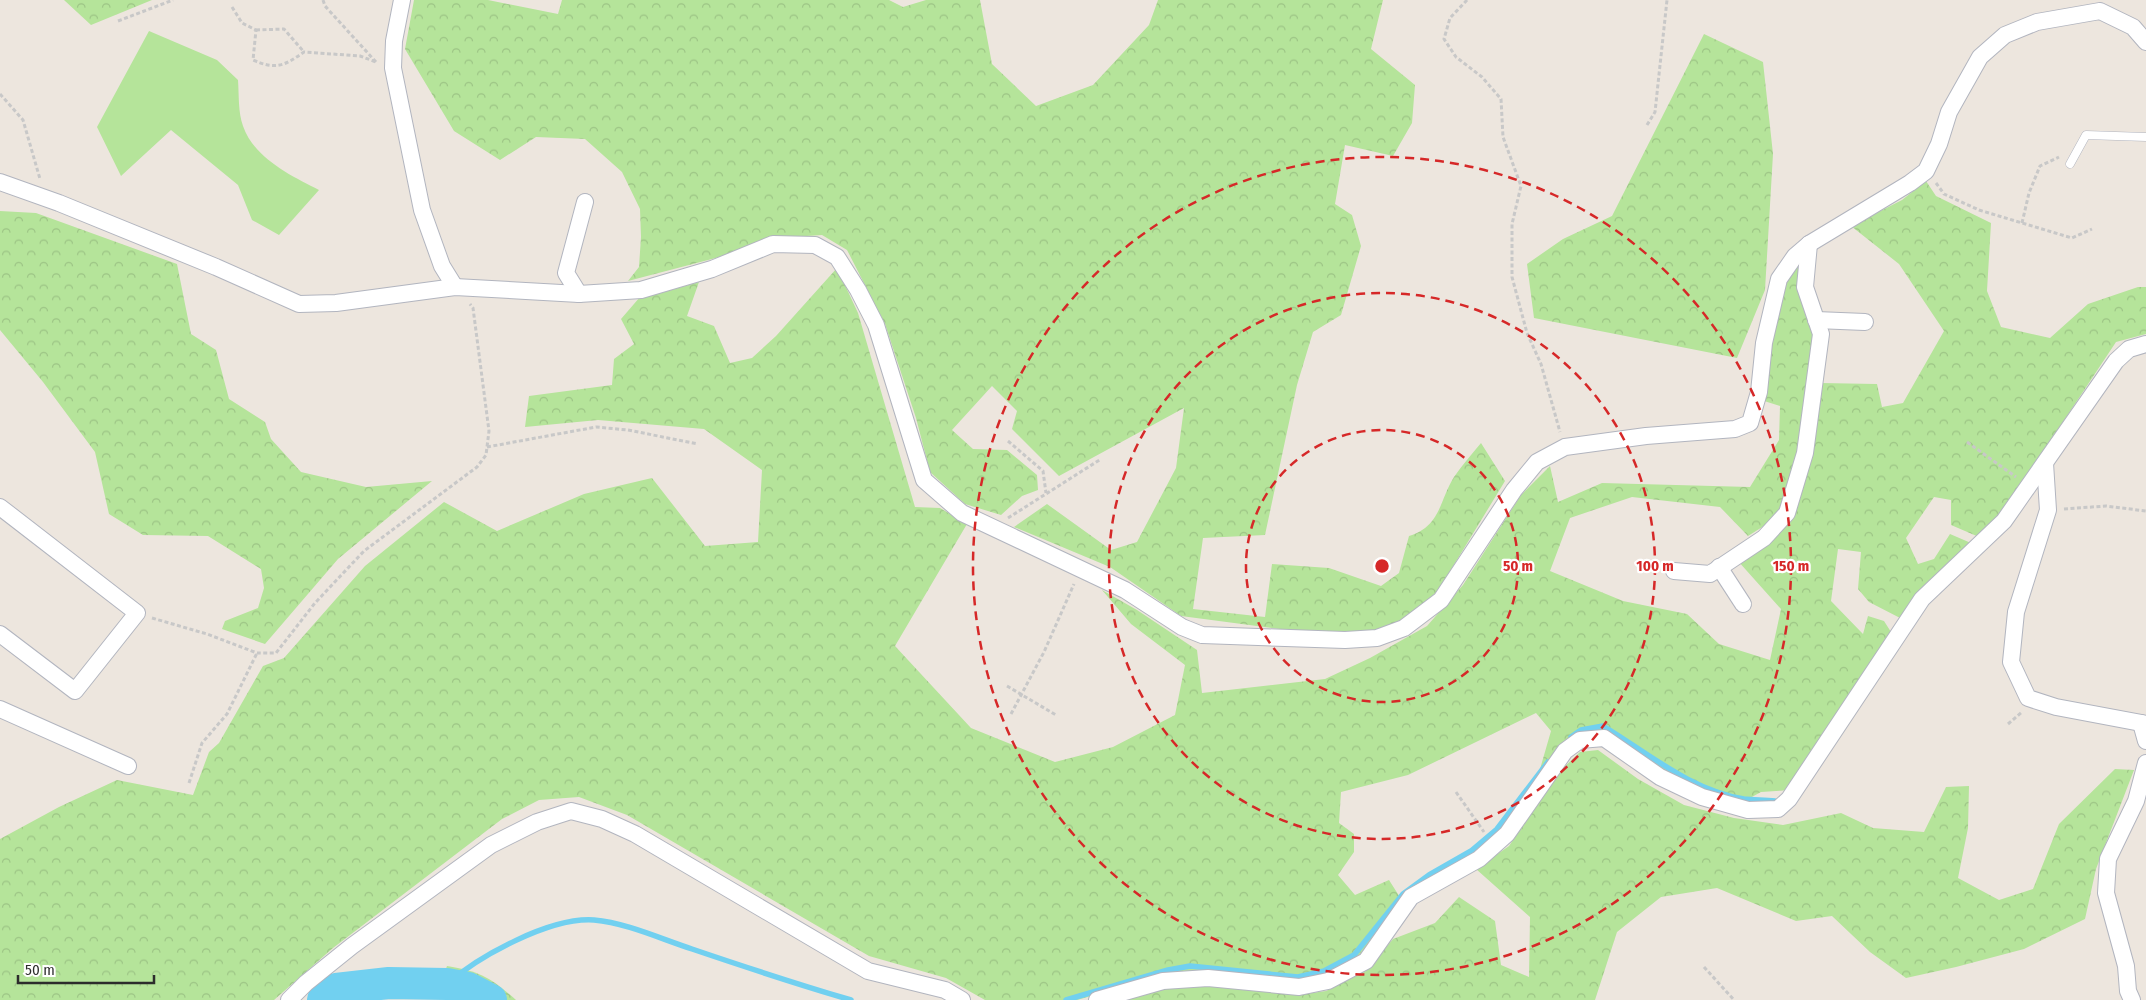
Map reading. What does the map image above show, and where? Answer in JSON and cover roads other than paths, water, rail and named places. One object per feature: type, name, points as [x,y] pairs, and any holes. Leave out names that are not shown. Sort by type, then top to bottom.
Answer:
[{"type":"street","points":[[402,0],[394,41],[393,68],[422,210],[442,266],[455,287]]},
{"type":"street","points":[[0,182],[46,198],[216,267],[299,304],[336,303],[455,287],[579,294],[641,290],[712,268],[774,244],[815,245],[837,256],[858,290],[876,325],[924,480],[962,513],[1125,590],[1182,627],[1202,635],[1345,640],[1377,638],[1404,628],[1441,600],[1514,490],[1537,462],[1565,447],[1646,436],[1735,429],[1750,422],[1759,392],[1764,343],[1779,279],[1795,256],[1809,244],[1910,183],[1926,171],[1939,144],[1949,112],[1980,56],[2005,35],[2037,22],[2100,11],[2133,27],[2146,42]]},
{"type":"street","points":[[579,294],[566,273],[585,202]]},
{"type":"street","points":[[1674,571],[1710,574],[1764,538],[1787,513],[1806,453],[1821,334],[1805,286],[1809,244]]},
{"type":"street","points":[[1816,320],[1864,322]]},
{"type":"street","points":[[1097,1000],[1163,981],[1208,978],[1299,987],[1328,981],[1366,960],[1411,897],[1479,860],[1507,834],[1565,751],[1580,740],[1604,738],[1660,777],[1702,797],[1748,810],[1778,809],[1789,799],[1922,599],[2004,521],[2116,360],[2129,349],[2146,344]]},
{"type":"street","points":[[2045,462],[2048,510],[2016,612],[2011,662],[2028,698],[2056,707],[2144,723],[2146,741]]},
{"type":"street","points":[[0,508],[136,614],[74,691],[0,634]]},
{"type":"street","points":[[1719,567],[1743,604]]},
{"type":"street","points":[[0,709],[87,746],[128,766]]},
{"type":"street","points":[[2132,1000],[2128,991],[2126,966],[2106,893],[2108,860],[2136,801],[2146,764]]},
{"type":"street","points":[[290,1000],[306,983],[352,946],[491,845],[537,822],[571,812],[602,818],[635,834],[868,972],[945,990],[962,1000]]},
{"type":"lane","points":[[2070,164],[2086,135],[2146,137]]},
{"type":"waterway","points":[[1571,737],[1581,730],[1603,726],[1670,769],[1706,788],[1744,799],[1775,801]]},
{"type":"waterway","points":[[1066,1000],[1168,970],[1190,966],[1298,977],[1324,971],[1354,955],[1403,894],[1429,875],[1471,851],[1497,829],[1548,762]]},
{"type":"waterway","points":[[447,984],[477,962],[516,940],[557,925],[594,920],[619,924],[751,969],[851,1000]]},
{"type":"waterway","points":[[323,1000],[336,989],[389,983],[447,984],[468,988],[491,1000]]}]
